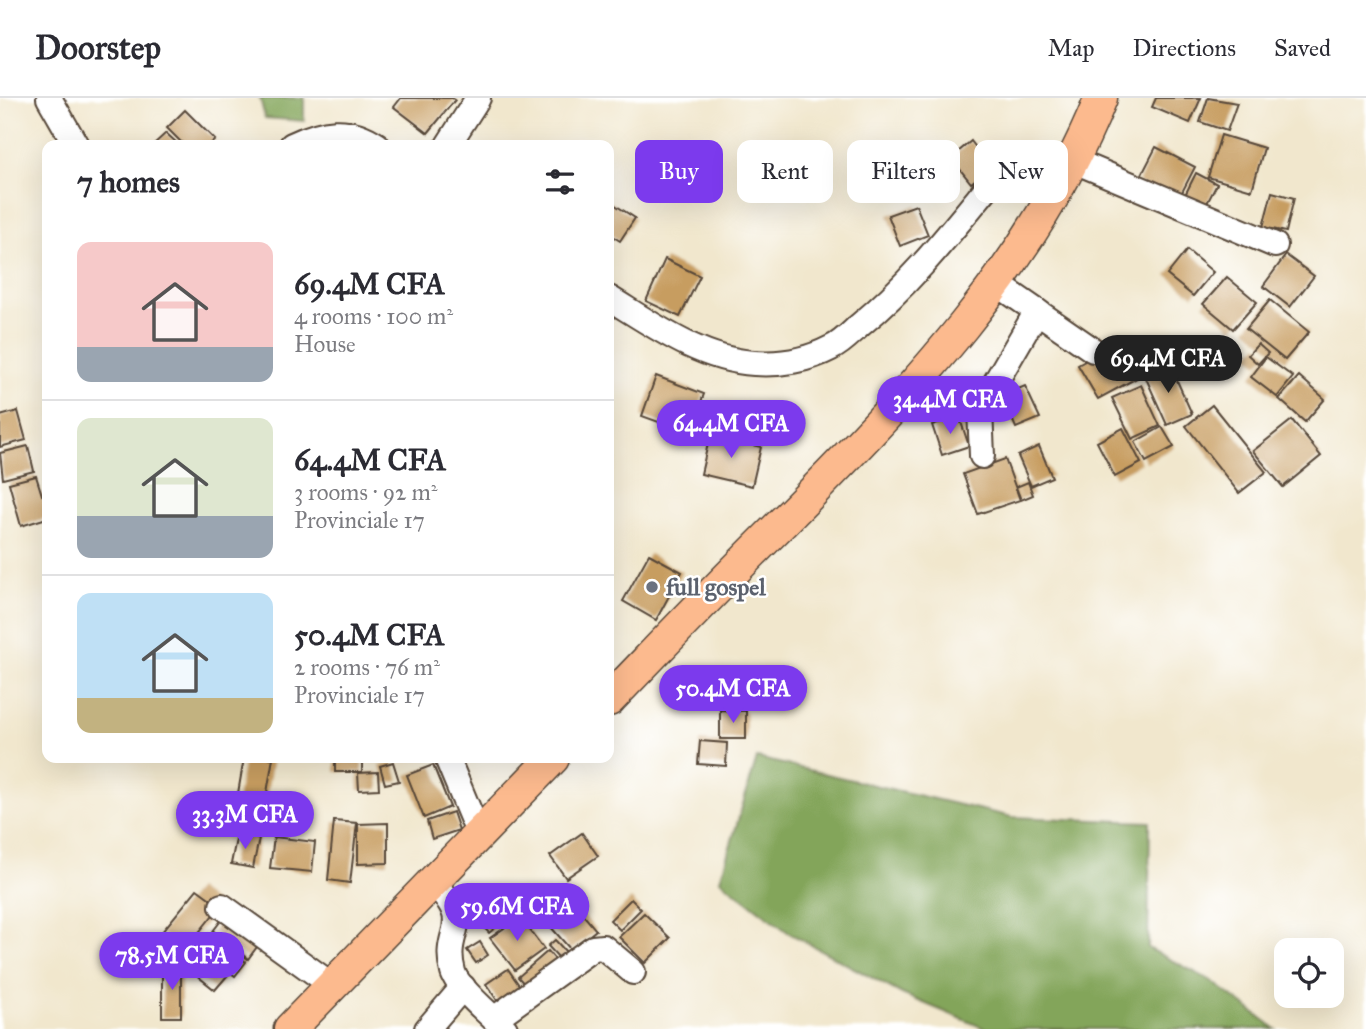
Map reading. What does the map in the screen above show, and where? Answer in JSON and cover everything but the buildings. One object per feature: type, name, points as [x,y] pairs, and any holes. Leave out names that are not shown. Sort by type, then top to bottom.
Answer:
[{"type":"main road","points":[[614,694],[859,447],[942,352],[1041,220],[1101,98]]},
{"type":"main road","points":[[290,1029],[548,763]]},
{"type":"street","points":[[49,98],[73,140]]},
{"type":"street","points":[[451,140],[478,98]]},
{"type":"street","points":[[303,140],[316,134],[343,130],[366,140]]},
{"type":"street","points":[[1072,160],[1275,245]]},
{"type":"street","points":[[614,302],[682,341],[712,354],[752,363],[793,362],[833,348],[873,315],[923,265],[974,203]]},
{"type":"street","points":[[996,282],[1093,349]]},
{"type":"street","points":[[982,456],[980,409],[1037,311]]},
{"type":"street","points":[[449,763],[479,835]]},
{"type":"street","points":[[433,882],[450,900],[456,912],[458,923],[450,958],[453,976],[499,1024],[593,948],[603,947],[633,972]]},
{"type":"street","points":[[222,906],[333,986]]},
{"type":"street","points":[[427,1029],[463,987]]},
{"type":"green space","points":[[260,98],[304,98],[304,121],[265,118]]},
{"type":"green space","points":[[757,758],[1012,817],[1150,822],[1148,948],[1210,980],[1276,1029],[986,1029],[902,994],[789,933],[720,880]]},
{"type":"place","name":"full gospel","points":[[652,587]]}]
